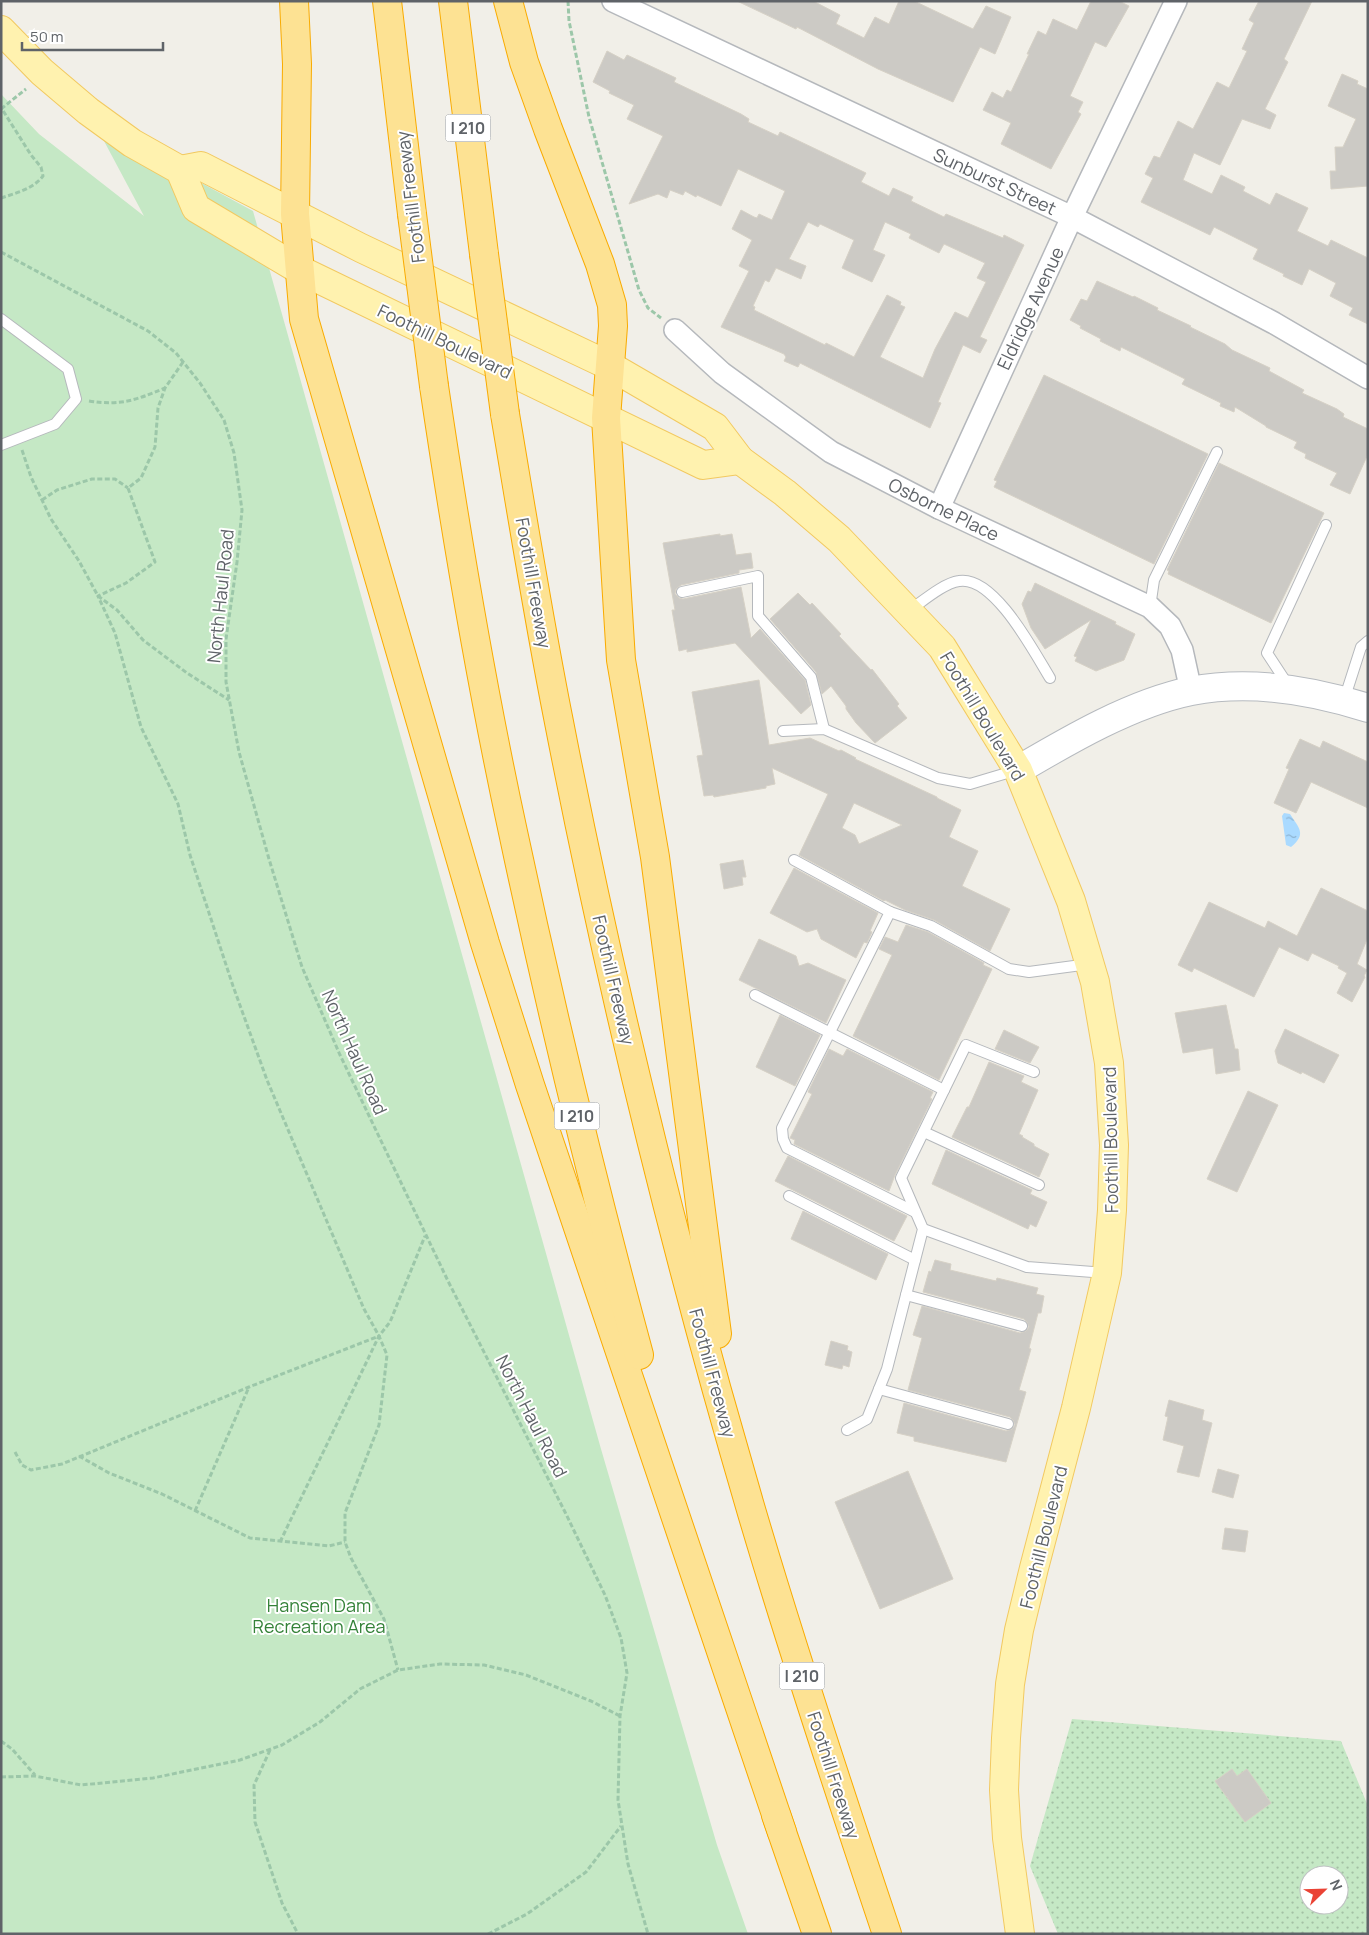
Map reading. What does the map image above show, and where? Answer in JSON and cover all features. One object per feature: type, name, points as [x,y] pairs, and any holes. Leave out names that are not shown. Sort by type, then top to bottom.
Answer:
[{"type":"highway","points":[[294,1],[297,64],[295,214],[304,319],[485,943],[533,1094],[782,1832]]},
{"type":"highway","name":"Foothill Freeway","points":[[387,1],[434,386],[455,522],[518,858],[581,1132],[655,1414],[718,1632],[816,1934]]},
{"type":"highway","name":"Foothill Freeway","points":[[453,1],[505,414],[556,705],[598,909],[646,1116],[724,1415],[785,1621],[846,1812],[888,1934]]},
{"type":"highway","points":[[508,1],[524,62],[600,264],[612,305],[613,326],[606,418],[621,660],[655,857],[712,1292],[724,1415]]},
{"type":"main road","points":[[1,30],[42,72],[88,111],[132,143],[180,170]]},
{"type":"main road","name":"Foothill Boulevard","points":[[740,460],[703,465],[300,270],[196,208],[180,170],[202,166],[361,248],[610,366],[715,427],[740,460],[786,493],[839,539],[942,647],[1018,770],[1071,901],[1095,982],[1109,1064],[1113,1127],[1112,1210],[1107,1273],[1076,1408],[1019,1630],[1010,1684],[1004,1790],[1009,1855],[1020,1934]]},
{"type":"main road","points":[[1018,770],[1078,734],[1150,703],[1191,691],[1239,686],[1292,690],[1356,705]]},
{"type":"street","name":"Sunburst Street","points":[[613,1],[1072,217],[1274,323],[1368,378]]},
{"type":"street","name":"Eldridge Avenue","points":[[939,508],[1072,217],[1176,1]]},
{"type":"street","name":"Osborne Place","points":[[674,330],[722,373],[831,452],[939,508],[1150,607],[1170,626],[1182,650],[1191,691]]},
{"type":"lane","points":[[1,319],[68,369],[76,400],[55,424],[1,445]]},
{"type":"lane","points":[[1150,607],[1154,580],[1216,452]]},
{"type":"lane","points":[[1292,690],[1267,653],[1326,525]]},
{"type":"lane","points":[[682,592],[758,576],[758,616],[811,677],[824,729]]},
{"type":"lane","points":[[909,611],[952,582],[962,580],[979,585],[1003,605],[1050,678]]},
{"type":"lane","points":[[1356,705],[1361,646],[1368,641]]},
{"type":"lane","points":[[783,731],[824,729],[938,778],[970,784],[1018,770]]},
{"type":"lane","points":[[794,860],[890,912],[931,926],[1008,968],[1029,972],[1090,964]]},
{"type":"lane","points":[[890,912],[782,1128],[787,1148],[915,1212]]},
{"type":"lane","points":[[755,995],[830,1031],[944,1090]]},
{"type":"lane","points":[[847,1430],[867,1419],[887,1369],[923,1229],[901,1178],[966,1045],[1034,1072]]},
{"type":"lane","points":[[924,1132],[1038,1185]]},
{"type":"lane","points":[[789,1196],[915,1260]]},
{"type":"lane","points":[[923,1229],[1027,1267],[1107,1273]]},
{"type":"lane","points":[[906,1295],[1022,1326]]},
{"type":"lane","points":[[879,1389],[1008,1424]]},
{"type":"path","points":[[568,1],[569,21],[589,117],[639,290],[648,308],[674,330]]},
{"type":"path","points":[[1,198],[38,183],[43,176],[42,168],[31,155],[2,109],[21,94],[42,72]]},
{"type":"path","name":"North Haul Road","points":[[1,252],[148,331],[176,353],[200,383],[224,420],[234,453],[242,510],[226,639],[226,682],[239,752],[302,967],[340,1056],[426,1235],[605,1595],[621,1638],[627,1673],[620,1716],[621,1746],[618,1800],[628,1864],[648,1934]]},
{"type":"path","points":[[128,488],[141,478],[155,447],[158,408],[165,388],[183,362]]},
{"type":"path","points":[[76,400],[109,404],[134,401],[165,388]]},
{"type":"path","points":[[18,439],[31,477],[51,519],[79,561],[115,633],[141,727],[178,804],[196,874],[232,986],[267,1080],[364,1309],[387,1355],[379,1425],[345,1514],[345,1542],[351,1558],[384,1619],[398,1670]]},
{"type":"path","points":[[42,500],[57,490],[92,480],[116,479],[128,488],[156,562],[126,583],[98,596]]},
{"type":"path","points":[[98,596],[117,610],[143,640],[229,701]]},
{"type":"path","points":[[280,1542],[379,1336],[390,1322],[426,1235]]},
{"type":"path","points":[[15,1452],[22,1466],[30,1470],[62,1464],[379,1336]]},
{"type":"path","points":[[194,1511],[249,1387]]},
{"type":"path","points":[[79,1456],[109,1473],[162,1494],[250,1538],[329,1546],[345,1542]]},
{"type":"path","points":[[1,1778],[35,1776],[81,1784],[153,1778],[240,1760],[282,1745],[320,1722],[360,1689],[398,1670],[440,1664],[484,1665],[526,1675],[592,1701],[620,1716]]},
{"type":"path","points":[[1,1741],[12,1750],[35,1776]]},
{"type":"path","points":[[270,1749],[254,1785],[255,1822],[282,1903],[298,1934]]},
{"type":"path","points":[[488,1934],[527,1914],[586,1872],[622,1826]]},
{"type":"green space","name":"Hansen Dam Recreation Area","points":[[1,94],[39,134],[144,216],[96,126],[253,211],[601,1449],[717,1845],[748,1934],[1,1934]]},
{"type":"green space","points":[[1072,1719],[1341,1741],[1368,1806],[1368,1934],[1058,1934],[1030,1866]]},
{"type":"water","points":[[1284,813],[1290,814],[1300,831],[1299,838],[1291,847],[1286,845],[1282,816]]},
{"type":"building","points":[[737,1],[813,1],[840,15],[836,24],[864,38],[875,17],[889,24],[899,1],[914,1],[973,29],[986,6],[1011,17],[995,54],[980,47],[953,102],[878,69],[797,27],[796,29]]},
{"type":"building","points":[[1091,1],[1119,1],[1129,6],[1106,47],[1095,42],[1070,96],[1083,102],[1078,112],[1081,114],[1051,169],[1001,144],[1011,123],[983,110],[992,92],[1003,98],[1007,90],[1011,92],[1038,31],[1046,35],[1053,19],[1077,30]]},
{"type":"building","points":[[1259,1],[1312,1],[1284,59],[1288,62],[1265,109],[1276,115],[1270,129],[1242,119],[1220,165],[1194,153],[1183,180],[1212,194],[1221,175],[1245,187],[1243,191],[1270,205],[1276,193],[1308,208],[1297,231],[1328,246],[1331,240],[1368,258],[1368,324],[1349,315],[1353,308],[1330,296],[1336,283],[1309,269],[1302,285],[1253,259],[1258,249],[1214,227],[1210,235],[1141,202],[1153,178],[1145,174],[1154,156],[1160,158],[1178,121],[1193,129],[1217,82],[1229,88],[1247,51],[1242,49],[1254,23],[1249,20]]},
{"type":"building","points":[[607,51],[624,60],[627,55],[676,78],[674,82],[741,114],[749,119],[748,122],[778,136],[780,132],[866,173],[861,182],[889,196],[893,188],[913,197],[911,201],[944,217],[946,214],[1003,238],[1004,235],[1024,245],[980,337],[987,340],[980,353],[963,345],[938,402],[941,403],[930,428],[800,363],[798,367],[784,361],[786,357],[784,354],[721,327],[749,271],[739,266],[752,240],[732,229],[741,210],[757,218],[759,214],[772,220],[785,191],[738,169],[721,206],[685,191],[683,195],[670,190],[667,198],[658,194],[629,204],[663,136],[627,119],[634,105],[609,93],[610,91],[593,82]],"holes":[[[808,222],[818,227],[820,224],[854,240],[842,268],[872,282],[885,255],[873,250],[885,222],[911,234],[909,238],[939,253],[944,244],[985,263],[977,278],[986,282],[968,318],[955,312],[935,349],[923,378],[880,357],[905,307],[900,305],[901,302],[887,295],[854,357],[754,310],[755,307],[753,306],[765,280],[769,282],[776,268],[801,279],[806,266],[789,259]]]},
{"type":"building","points":[[1342,74],[1358,81],[1357,84],[1368,89],[1368,186],[1331,189],[1330,171],[1336,171],[1335,147],[1343,147],[1356,119],[1328,106]]},
{"type":"building","points":[[1097,281],[1158,308],[1157,310],[1270,368],[1269,371],[1304,390],[1302,393],[1337,409],[1344,414],[1343,417],[1368,429],[1368,454],[1350,494],[1330,485],[1337,473],[1305,458],[1306,454],[1294,448],[1297,442],[1266,427],[1235,407],[1234,412],[1220,406],[1221,403],[1182,384],[1185,379],[1121,347],[1120,351],[1100,341],[1101,339],[1080,328],[1081,326],[1070,320],[1081,299],[1087,301]]},
{"type":"building","points":[[1044,375],[1208,454],[1154,564],[994,487],[997,481],[994,480]]},
{"type":"building","points":[[1219,463],[1324,513],[1271,623],[1168,574],[1169,571],[1167,570]]},
{"type":"building","points":[[720,534],[720,536],[732,534],[736,555],[751,553],[753,568],[739,570],[739,573],[681,585],[676,589],[675,594],[683,599],[741,587],[751,638],[760,629],[805,680],[811,705],[801,714],[735,643],[687,652],[687,649],[679,651],[672,610],[675,610],[663,543]]},
{"type":"building","points":[[1035,583],[1116,622],[1115,624],[1135,634],[1124,660],[1096,671],[1075,661],[1077,657],[1074,656],[1091,620],[1045,649],[1031,628],[1022,604],[1028,591],[1031,592]]},
{"type":"building","points":[[798,593],[810,605],[812,603],[841,634],[839,636],[872,669],[899,704],[897,706],[907,718],[875,743],[856,723],[831,686],[822,694],[816,672],[770,619]]},
{"type":"building","points":[[759,680],[769,745],[810,738],[839,751],[841,750],[855,759],[961,810],[949,837],[978,851],[962,886],[1010,909],[990,951],[934,920],[884,901],[799,855],[828,794],[772,768],[775,784],[766,786],[766,788],[714,797],[713,795],[704,796],[697,756],[703,755],[692,692]],"holes":[[[854,803],[902,825],[859,844],[855,835],[842,828]]]},
{"type":"building","points":[[1300,739],[1320,748],[1323,741],[1368,762],[1368,808],[1311,782],[1296,813],[1274,803],[1289,769],[1286,768]]},
{"type":"building","points":[[743,860],[746,877],[742,877],[743,885],[724,889],[720,864]]},
{"type":"building","points":[[794,868],[878,913],[867,943],[864,942],[856,958],[821,939],[817,929],[807,932],[770,913]]},
{"type":"building","points":[[1321,888],[1368,911],[1368,937],[1357,964],[1367,970],[1352,1002],[1337,993],[1347,973],[1338,968],[1339,966],[1312,953],[1308,961],[1279,947],[1254,997],[1194,968],[1192,972],[1178,965],[1209,902],[1265,928],[1268,921],[1297,936]]},
{"type":"building","points":[[906,925],[928,932],[992,969],[939,1080],[853,1036],[892,955],[879,949],[885,937],[898,942]]},
{"type":"building","points":[[759,939],[796,956],[799,966],[808,963],[846,980],[826,1023],[739,980]]},
{"type":"building","points":[[1226,1005],[1235,1049],[1238,1049],[1240,1070],[1216,1074],[1213,1048],[1183,1053],[1175,1013]]},
{"type":"building","points":[[780,1015],[820,1035],[795,1086],[756,1067]]},
{"type":"building","points":[[1285,1029],[1339,1055],[1324,1083],[1278,1063],[1275,1051]]},
{"type":"building","points":[[1004,1030],[1039,1047],[1030,1063],[995,1049]]},
{"type":"building","points":[[829,1049],[843,1056],[847,1049],[933,1092],[930,1098],[932,1099],[889,1191],[794,1144],[795,1140],[790,1138],[812,1094],[808,1092]]},
{"type":"building","points":[[989,1062],[1024,1076],[1021,1082],[1038,1090],[1019,1134],[1034,1144],[1034,1146],[1049,1154],[1039,1177],[952,1137],[967,1107],[969,1107]]},
{"type":"building","points":[[1248,1091],[1278,1105],[1237,1192],[1207,1179]]},
{"type":"building","points":[[946,1150],[1032,1190],[1030,1194],[1047,1202],[1036,1227],[1030,1224],[1028,1229],[932,1184]]},
{"type":"building","points":[[788,1156],[907,1216],[894,1241],[775,1181]]},
{"type":"building","points":[[803,1211],[888,1254],[876,1280],[791,1239]]},
{"type":"building","points":[[935,1260],[951,1264],[950,1270],[996,1281],[997,1278],[1038,1288],[1036,1294],[1044,1296],[1019,1390],[1026,1392],[1006,1462],[914,1441],[914,1437],[897,1433],[904,1403],[1006,1431],[1012,1429],[1015,1425],[1010,1417],[908,1390],[922,1338],[913,1335],[922,1306],[1020,1333],[1026,1331],[1029,1327],[1024,1319],[923,1292],[929,1271],[931,1272]]},
{"type":"building","points":[[831,1341],[848,1346],[847,1350],[852,1352],[849,1367],[843,1365],[842,1369],[825,1365]]},
{"type":"building","points":[[1169,1400],[1204,1410],[1202,1420],[1212,1423],[1199,1477],[1177,1472],[1184,1446],[1163,1440],[1168,1417],[1165,1416]]},
{"type":"building","points":[[1218,1469],[1239,1475],[1233,1498],[1212,1492]]},
{"type":"building","points":[[908,1471],[953,1579],[880,1609],[835,1502]]},
{"type":"building","points":[[1225,1528],[1248,1531],[1245,1552],[1222,1549]]},
{"type":"building","points":[[1232,1769],[1237,1776],[1247,1769],[1271,1803],[1245,1822],[1215,1781]]}]
